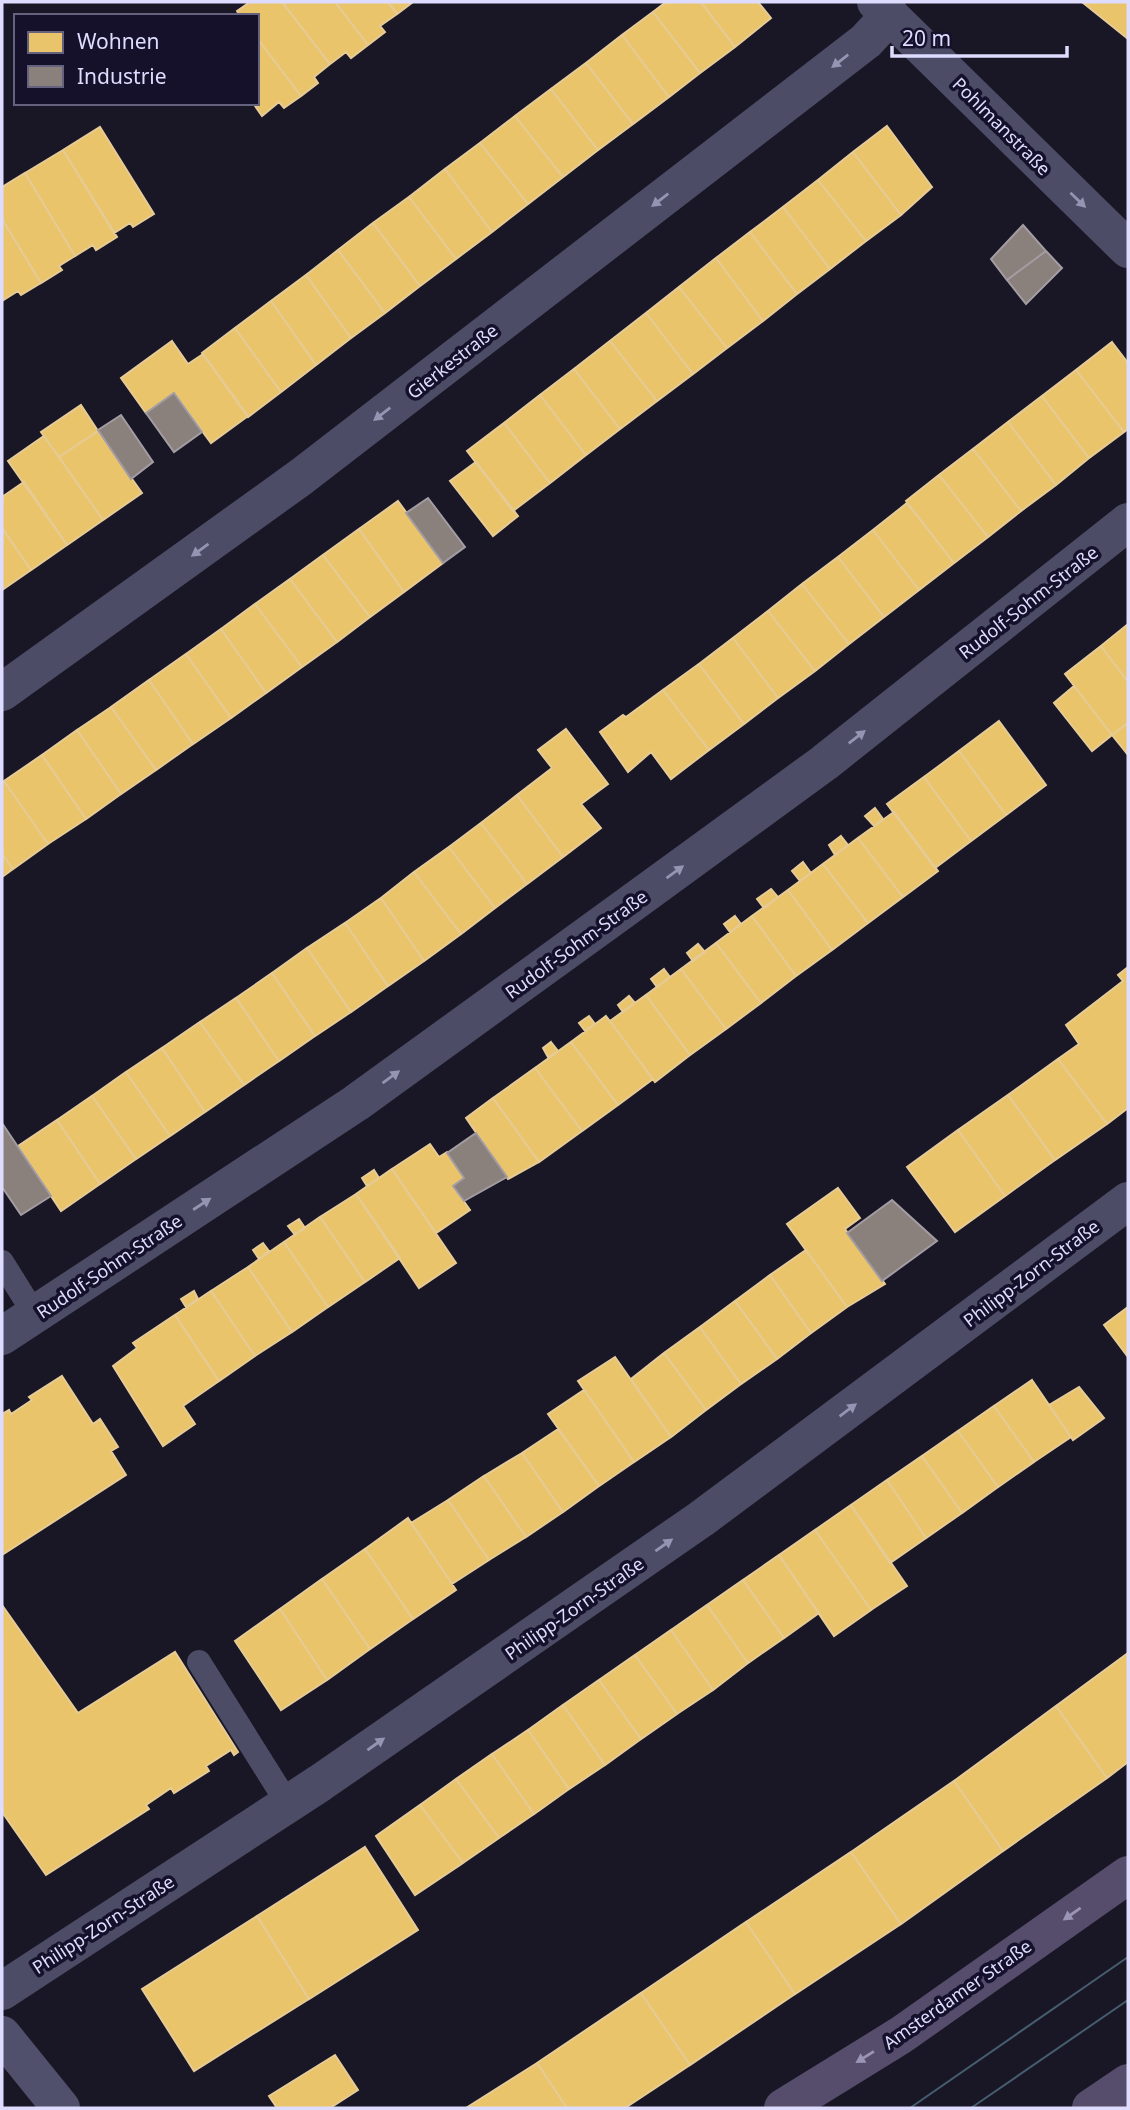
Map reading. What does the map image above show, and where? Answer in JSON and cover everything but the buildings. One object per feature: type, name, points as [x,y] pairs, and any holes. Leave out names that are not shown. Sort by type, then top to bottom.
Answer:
[{"type":"main road","name":"Amsterdamer Straße","points":[[783,2108],[901,2035],[1128,1875]]},
{"type":"main road","points":[[2,2035],[61,2108]]},
{"type":"main road","points":[[1091,2108],[1128,2083]]},
{"type":"street","name":"Pohlmanstraße","points":[[883,9],[1128,249]]},
{"type":"street","name":"Gierkestraße","points":[[2,692],[301,477],[866,41],[883,9]]},
{"type":"street","name":"Rudolf-Sohm-Straße","points":[[2,1336],[356,1103],[824,763],[1128,522]]},
{"type":"street","name":"Philipp-Zorn-Straße","points":[[2,1990],[320,1783],[701,1519],[1128,1200]]},
{"type":"lane","points":[[2,1262],[49,1306]]},
{"type":"lane","points":[[199,1662],[288,1804]]},
{"type":"tram line","points":[[910,2108],[1128,1957]]},
{"type":"tram line","points":[[971,2108],[1128,2000]]}]
